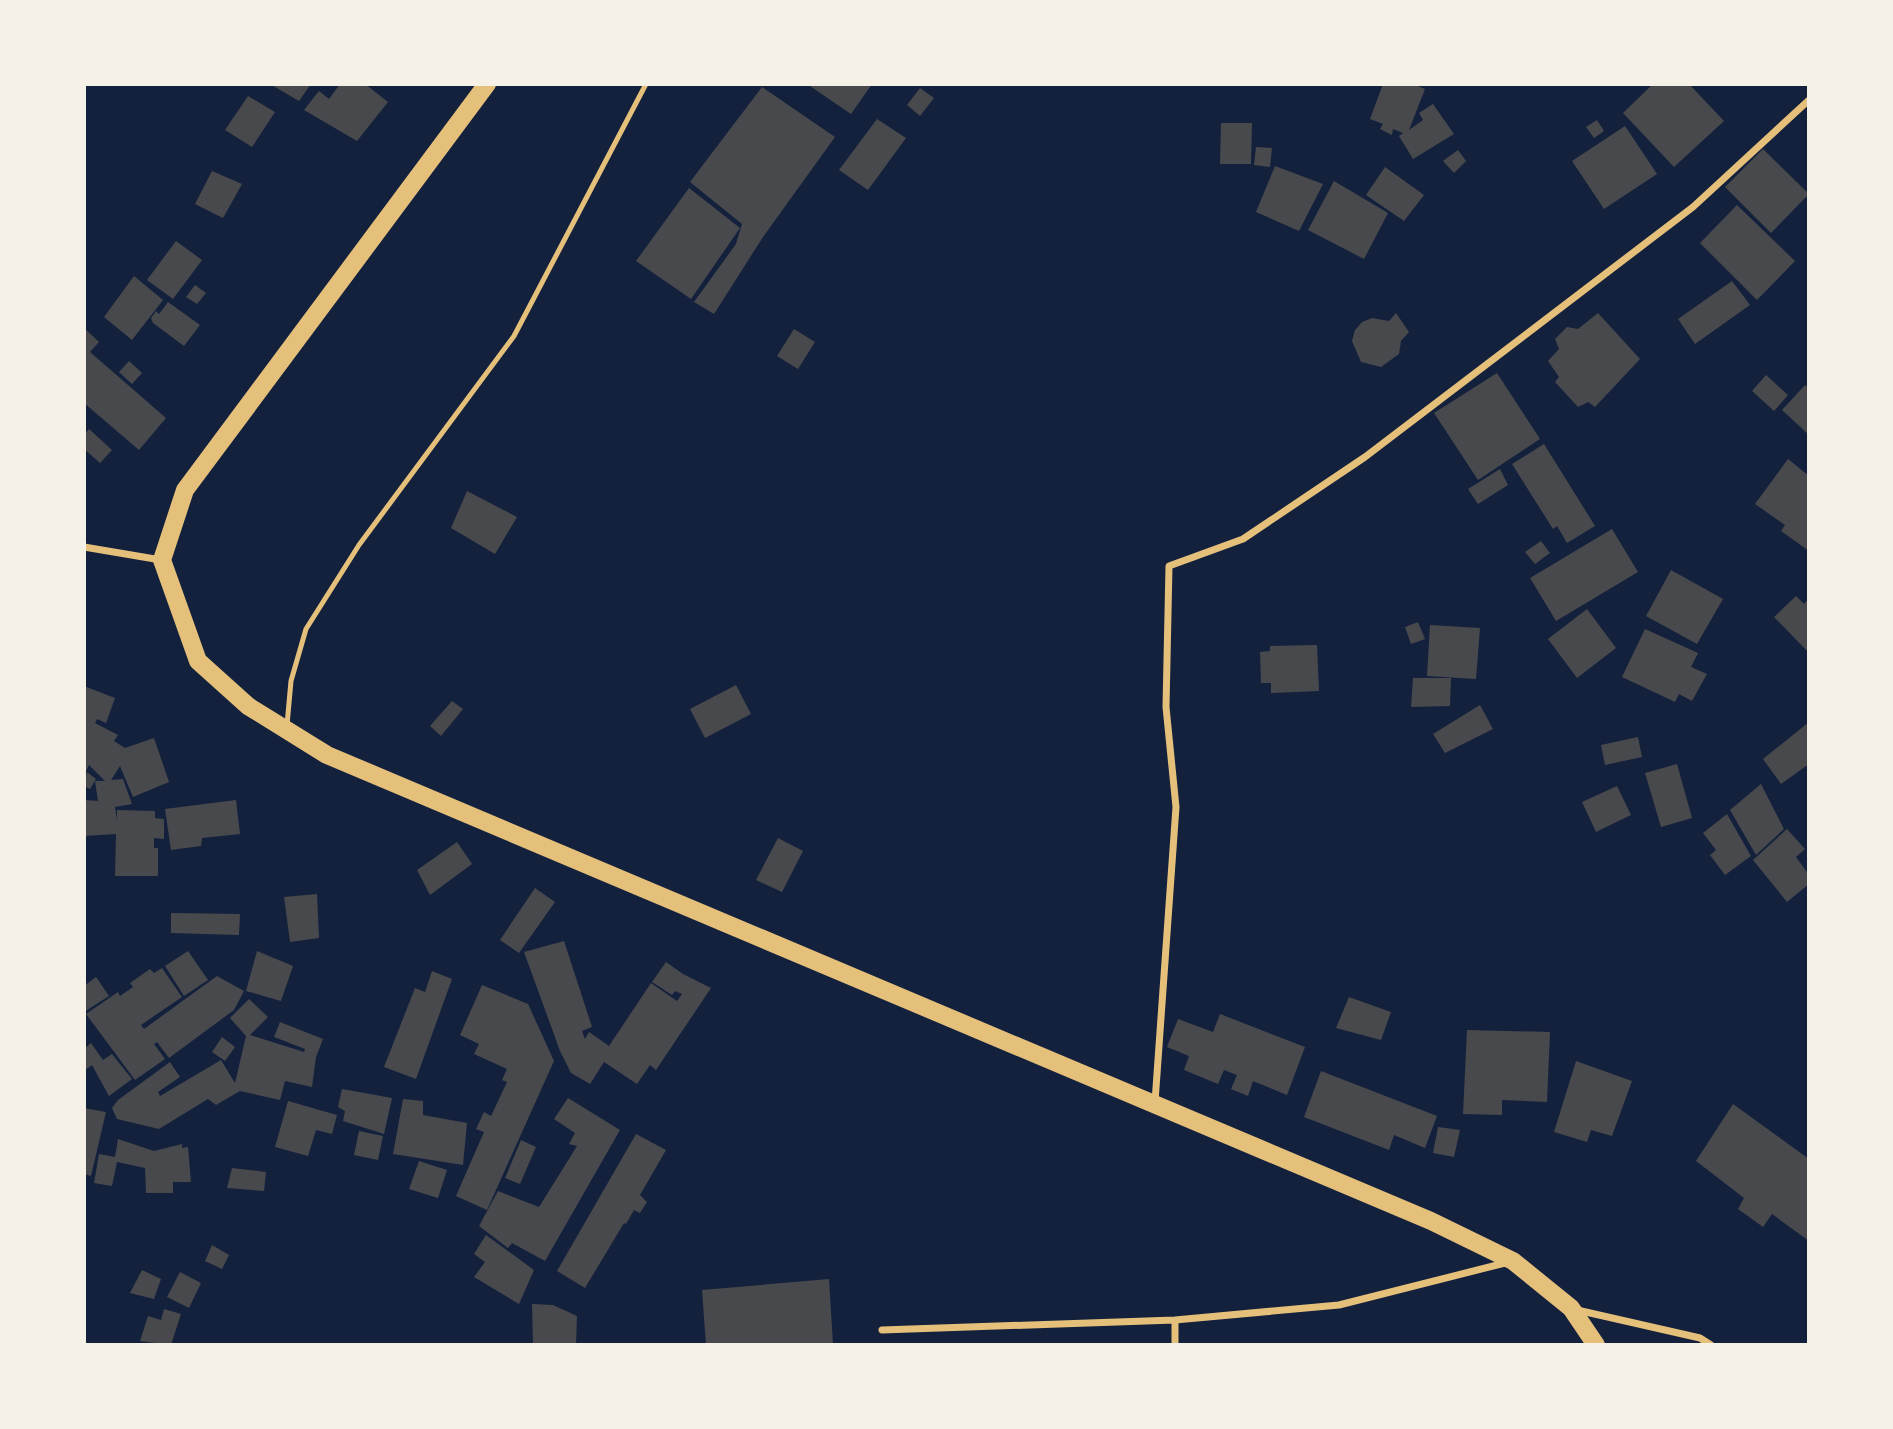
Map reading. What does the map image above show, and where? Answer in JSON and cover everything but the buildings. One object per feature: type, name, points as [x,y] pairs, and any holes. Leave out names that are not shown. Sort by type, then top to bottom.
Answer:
[{"type":"main road","points":[[486,84],[185,490],[162,560],[198,660],[248,706],[327,755],[1431,1221],[1513,1261],[1571,1308],[1596,1345]]},
{"type":"street","points":[[1154,1106],[1176,807],[1166,707],[1169,566],[1243,539],[1365,457],[1693,207],[1809,100]]},
{"type":"street","points":[[84,547],[162,560]]},
{"type":"street","points":[[882,1330],[1175,1320],[1339,1305],[1513,1261]]},
{"type":"street","points":[[1571,1308],[1700,1338],[1711,1345]]},
{"type":"street","points":[[1175,1320],[1175,1345]]},
{"type":"lane","points":[[287,729],[291,681],[306,629],[359,545],[514,336],[646,84]]}]
